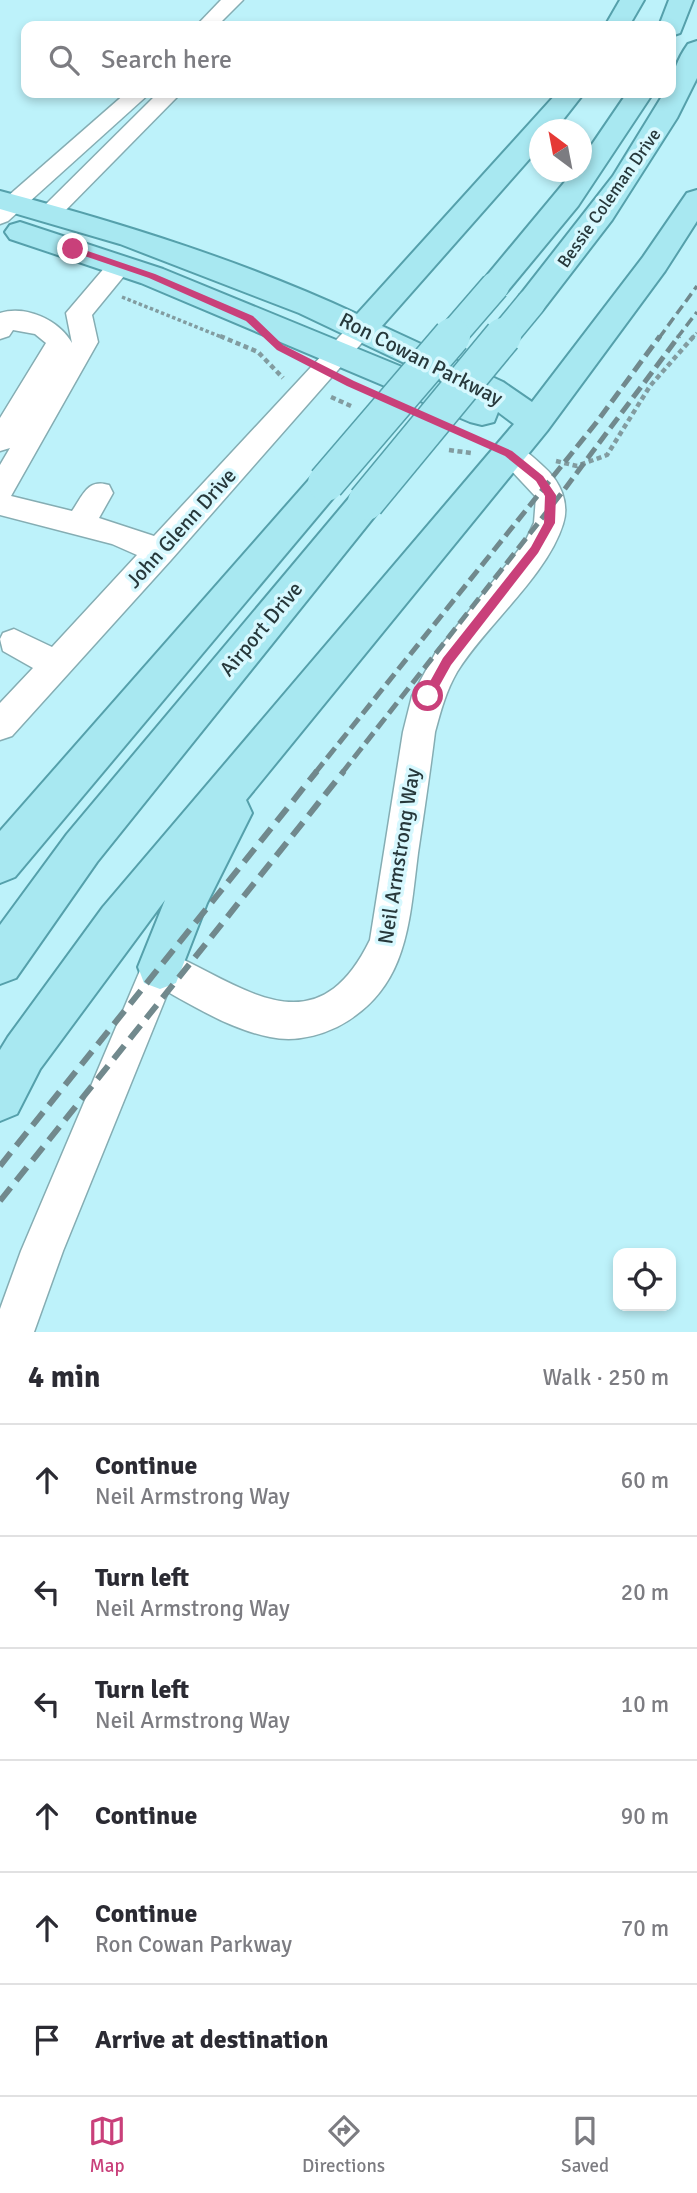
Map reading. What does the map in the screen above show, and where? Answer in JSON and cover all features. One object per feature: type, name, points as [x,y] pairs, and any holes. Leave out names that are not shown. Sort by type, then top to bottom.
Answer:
[{"type":"main road","points":[[620,21],[632,0]]},
{"type":"main road","points":[[674,21],[681,0]]},
{"type":"main road","name":"Bessie Coleman Drive","points":[[676,96],[697,49]]},
{"type":"main road","points":[[549,119],[567,98]]},
{"type":"main road","name":"Bessie Coleman Drive","points":[[0,863],[568,200],[637,98]]},
{"type":"main road","name":"Bessie Coleman Drive","points":[[531,303],[582,239],[643,154],[675,98]]},
{"type":"main road","points":[[343,351],[529,142]]},
{"type":"main road","points":[[0,1097],[24,1053],[119,922],[535,422],[654,264],[697,199]]},
{"type":"main road","points":[[4,211],[121,265],[249,318],[280,348],[343,351],[509,453]]},
{"type":"main road","name":"Ron Cowan Parkway","points":[[4,211],[49,214],[130,237],[238,275],[343,351],[491,390],[535,422]]},
{"type":"main road","name":"Airport Drive","points":[[0,962],[82,848],[531,303]]},
{"type":"main road","points":[[160,967],[189,894],[221,828],[311,689]]},
{"type":"street","points":[[211,21],[233,0]]},
{"type":"street","points":[[4,211],[133,98]]},
{"type":"street","points":[[49,214],[165,98]]},
{"type":"street","points":[[0,490],[85,342],[79,313],[121,265]]},
{"type":"street","points":[[0,330],[6,320],[46,326],[55,334],[59,343],[0,441]]},
{"type":"street","name":"John Glenn Drive","points":[[0,726],[343,351]]},
{"type":"street","name":"Neil Armstrong Way","points":[[160,967],[248,1014],[282,1021],[309,1020],[333,1010],[355,994],[376,972],[388,941],[419,732],[428,696],[447,662],[534,550],[550,523],[550,495],[539,479],[509,453]]},
{"type":"street","points":[[80,523],[99,493]]},
{"type":"street","points":[[0,504],[80,523],[143,542],[161,552]]},
{"type":"street","points":[[14,642],[57,665]]},
{"type":"street","points":[[13,1332],[42,1251],[160,967]]},
{"type":"path","points":[[100,288],[258,352],[268,359],[274,371],[283,378]]},
{"type":"path","points":[[558,461],[578,466],[607,455],[650,386],[697,333]]},
{"type":"shaded area","points":[[0,0],[697,0],[697,1332],[0,1332]]},
{"type":"railway","points":[[659,338],[697,286]]},
{"type":"railway","points":[[677,338],[697,312]]},
{"type":"railway","points":[[315,773],[596,423],[660,336]]},
{"type":"railway","points":[[342,773],[564,490],[679,336]]},
{"type":"railway","points":[[0,1166],[317,771]]},
{"type":"railway","points":[[0,1201],[344,771]]},
{"type":"route","points":[[73,249],[152,276],[249,318],[280,348],[351,384],[509,453],[539,479],[550,495],[550,523],[534,550],[447,662],[428,696]]}]
